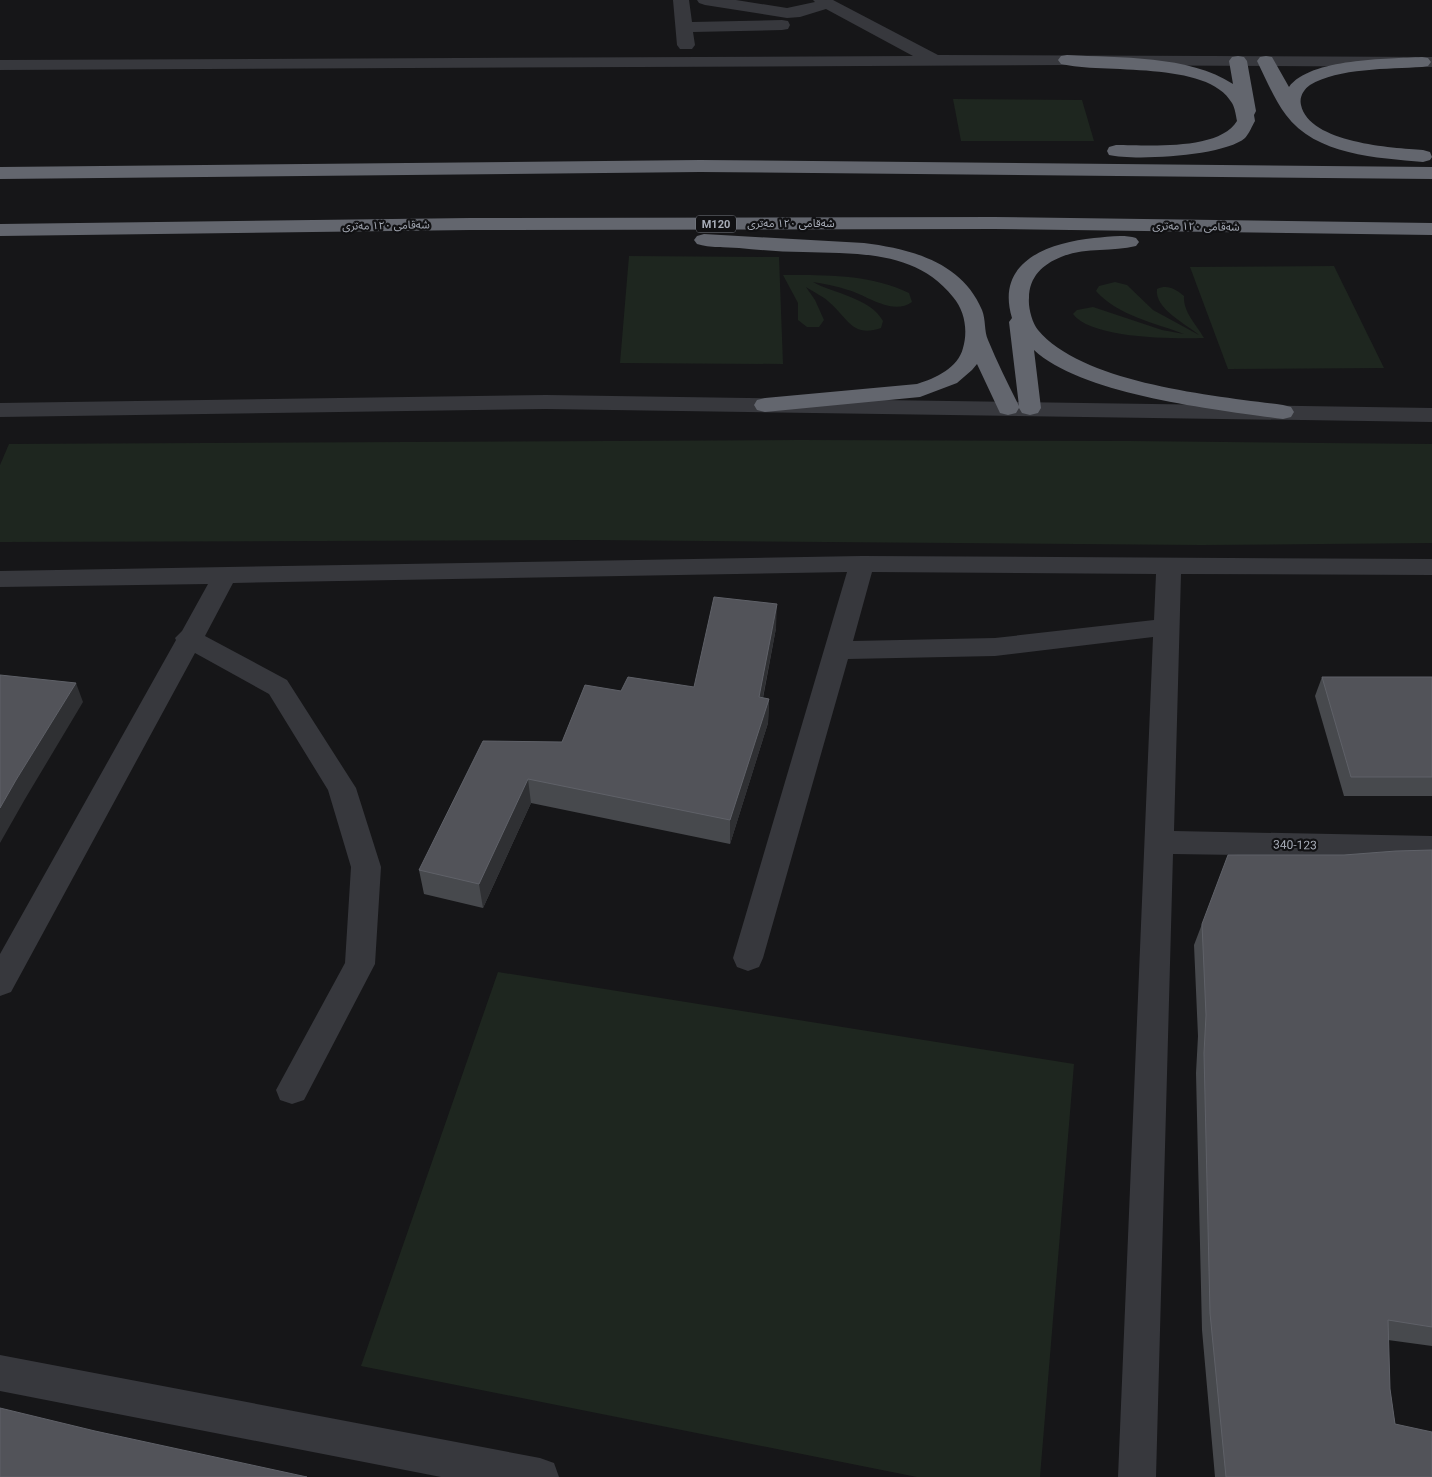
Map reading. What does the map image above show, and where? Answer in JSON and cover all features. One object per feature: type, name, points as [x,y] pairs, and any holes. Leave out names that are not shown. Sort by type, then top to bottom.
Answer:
[{"type":"highway","points":[[1067,60],[1196,73],[1213,80],[1232,93],[1239,99],[1247,113]]},
{"type":"highway","points":[[700,166],[1183,149],[1216,145],[1226,142],[1240,133],[1245,125],[1247,113],[1238,61]]},
{"type":"highway","points":[[1266,61],[1294,114],[1313,131],[1345,145],[1364,150],[1432,157]]},
{"type":"highway","points":[[1294,114],[1292,103],[1294,95],[1296,88],[1303,82],[1349,68],[1427,62]]},
{"type":"highway","points":[[0,173],[700,166],[1432,173]]},
{"type":"highway","name":"شەقامی ١٢٠ مەتری","points":[[0,230],[470,224],[994,223],[1432,230]]},
{"type":"highway","points":[[470,224],[760,244],[856,248],[904,255],[938,269],[961,290],[974,315],[976,337],[971,359],[951,378],[928,388],[765,405]]},
{"type":"highway","points":[[1030,408],[1019,318],[1018,291],[1027,271],[1050,254],[1092,244],[1127,242],[1274,242],[1432,230]]},
{"type":"highway","points":[[1019,318],[1029,336],[1041,348],[1075,368],[1098,376],[1161,392],[1283,412]]},
{"type":"highway","points":[[976,337],[1008,408]]},
{"type":"street","points":[[681,0],[688,62]]},
{"type":"street","points":[[705,0],[775,12],[814,6]]},
{"type":"street","points":[[775,0],[814,6],[935,60]]},
{"type":"street","points":[[684,27],[776,26],[794,21],[814,6]]},
{"type":"street","points":[[0,65],[935,60],[1427,62]]},
{"type":"street","points":[[4,415],[546,402],[1432,415]]},
{"type":"street","points":[[748,958],[862,564]]},
{"type":"street","points":[[0,579],[862,564],[1432,567]]},
{"type":"street","points":[[1137,1477],[1169,567]]},
{"type":"street","points":[[0,983],[188,638],[226,574]]},
{"type":"street","points":[[838,650],[995,647],[1166,627]]},
{"type":"street","points":[[188,638],[278,687],[342,788],[366,867],[360,964],[292,1090]]},
{"type":"street","name":"340-123","points":[[1158,842],[1432,847]]},
{"type":"street","points":[[0,1373],[540,1477]]},
{"type":"shaded area","points":[[953,99],[1082,100],[1094,141],[961,141]]},
{"type":"shaded area","points":[[629,256],[779,257],[783,364],[620,363]]},
{"type":"shaded area","points":[[1334,266],[1384,368],[1228,369],[1190,267]]},
{"type":"shaded area","points":[[783,275],[847,277],[879,282],[909,293],[912,302],[904,306],[888,306],[844,289],[813,282],[861,301],[877,313],[883,321],[881,328],[863,330],[857,328],[851,325],[827,300],[806,287],[815,300],[824,320],[819,327],[807,327],[798,320],[798,303]]},
{"type":"shaded area","points":[[1115,282],[1127,285],[1153,310],[1199,335],[1166,310],[1157,296],[1157,289],[1161,288],[1168,287],[1178,291],[1184,296],[1188,313],[1204,338],[1135,336],[1115,333],[1083,322],[1073,314],[1077,310],[1093,307],[1162,330],[1184,334],[1126,313],[1105,300],[1096,291],[1099,286]]},
{"type":"shaded area","points":[[799,440],[1432,444],[1432,543],[1201,545],[593,540],[0,542],[0,465],[9,444]]},
{"type":"shaded area","points":[[498,972],[1074,1064],[1040,1477],[917,1477],[361,1366]]},
{"type":"building","points":[[714,597],[777,604],[759,697],[769,699],[730,820],[528,779],[479,884],[419,870],[483,741],[562,742],[585,685],[621,691],[628,677],[694,687]]},
{"type":"building","points":[[0,675],[76,683],[0,808]]},
{"type":"building","points":[[1322,677],[1432,677],[1432,777],[1351,777]]},
{"type":"building","points":[[1432,850],[1432,1327],[1388,1320],[1390,1389],[1395,1424],[1432,1432],[1432,1477],[1226,1477],[1210,1313],[1204,1053],[1206,1015],[1202,924],[1228,855],[1344,855]]},
{"type":"building","points":[[0,1408],[95,1431],[307,1477],[0,1477]]}]
